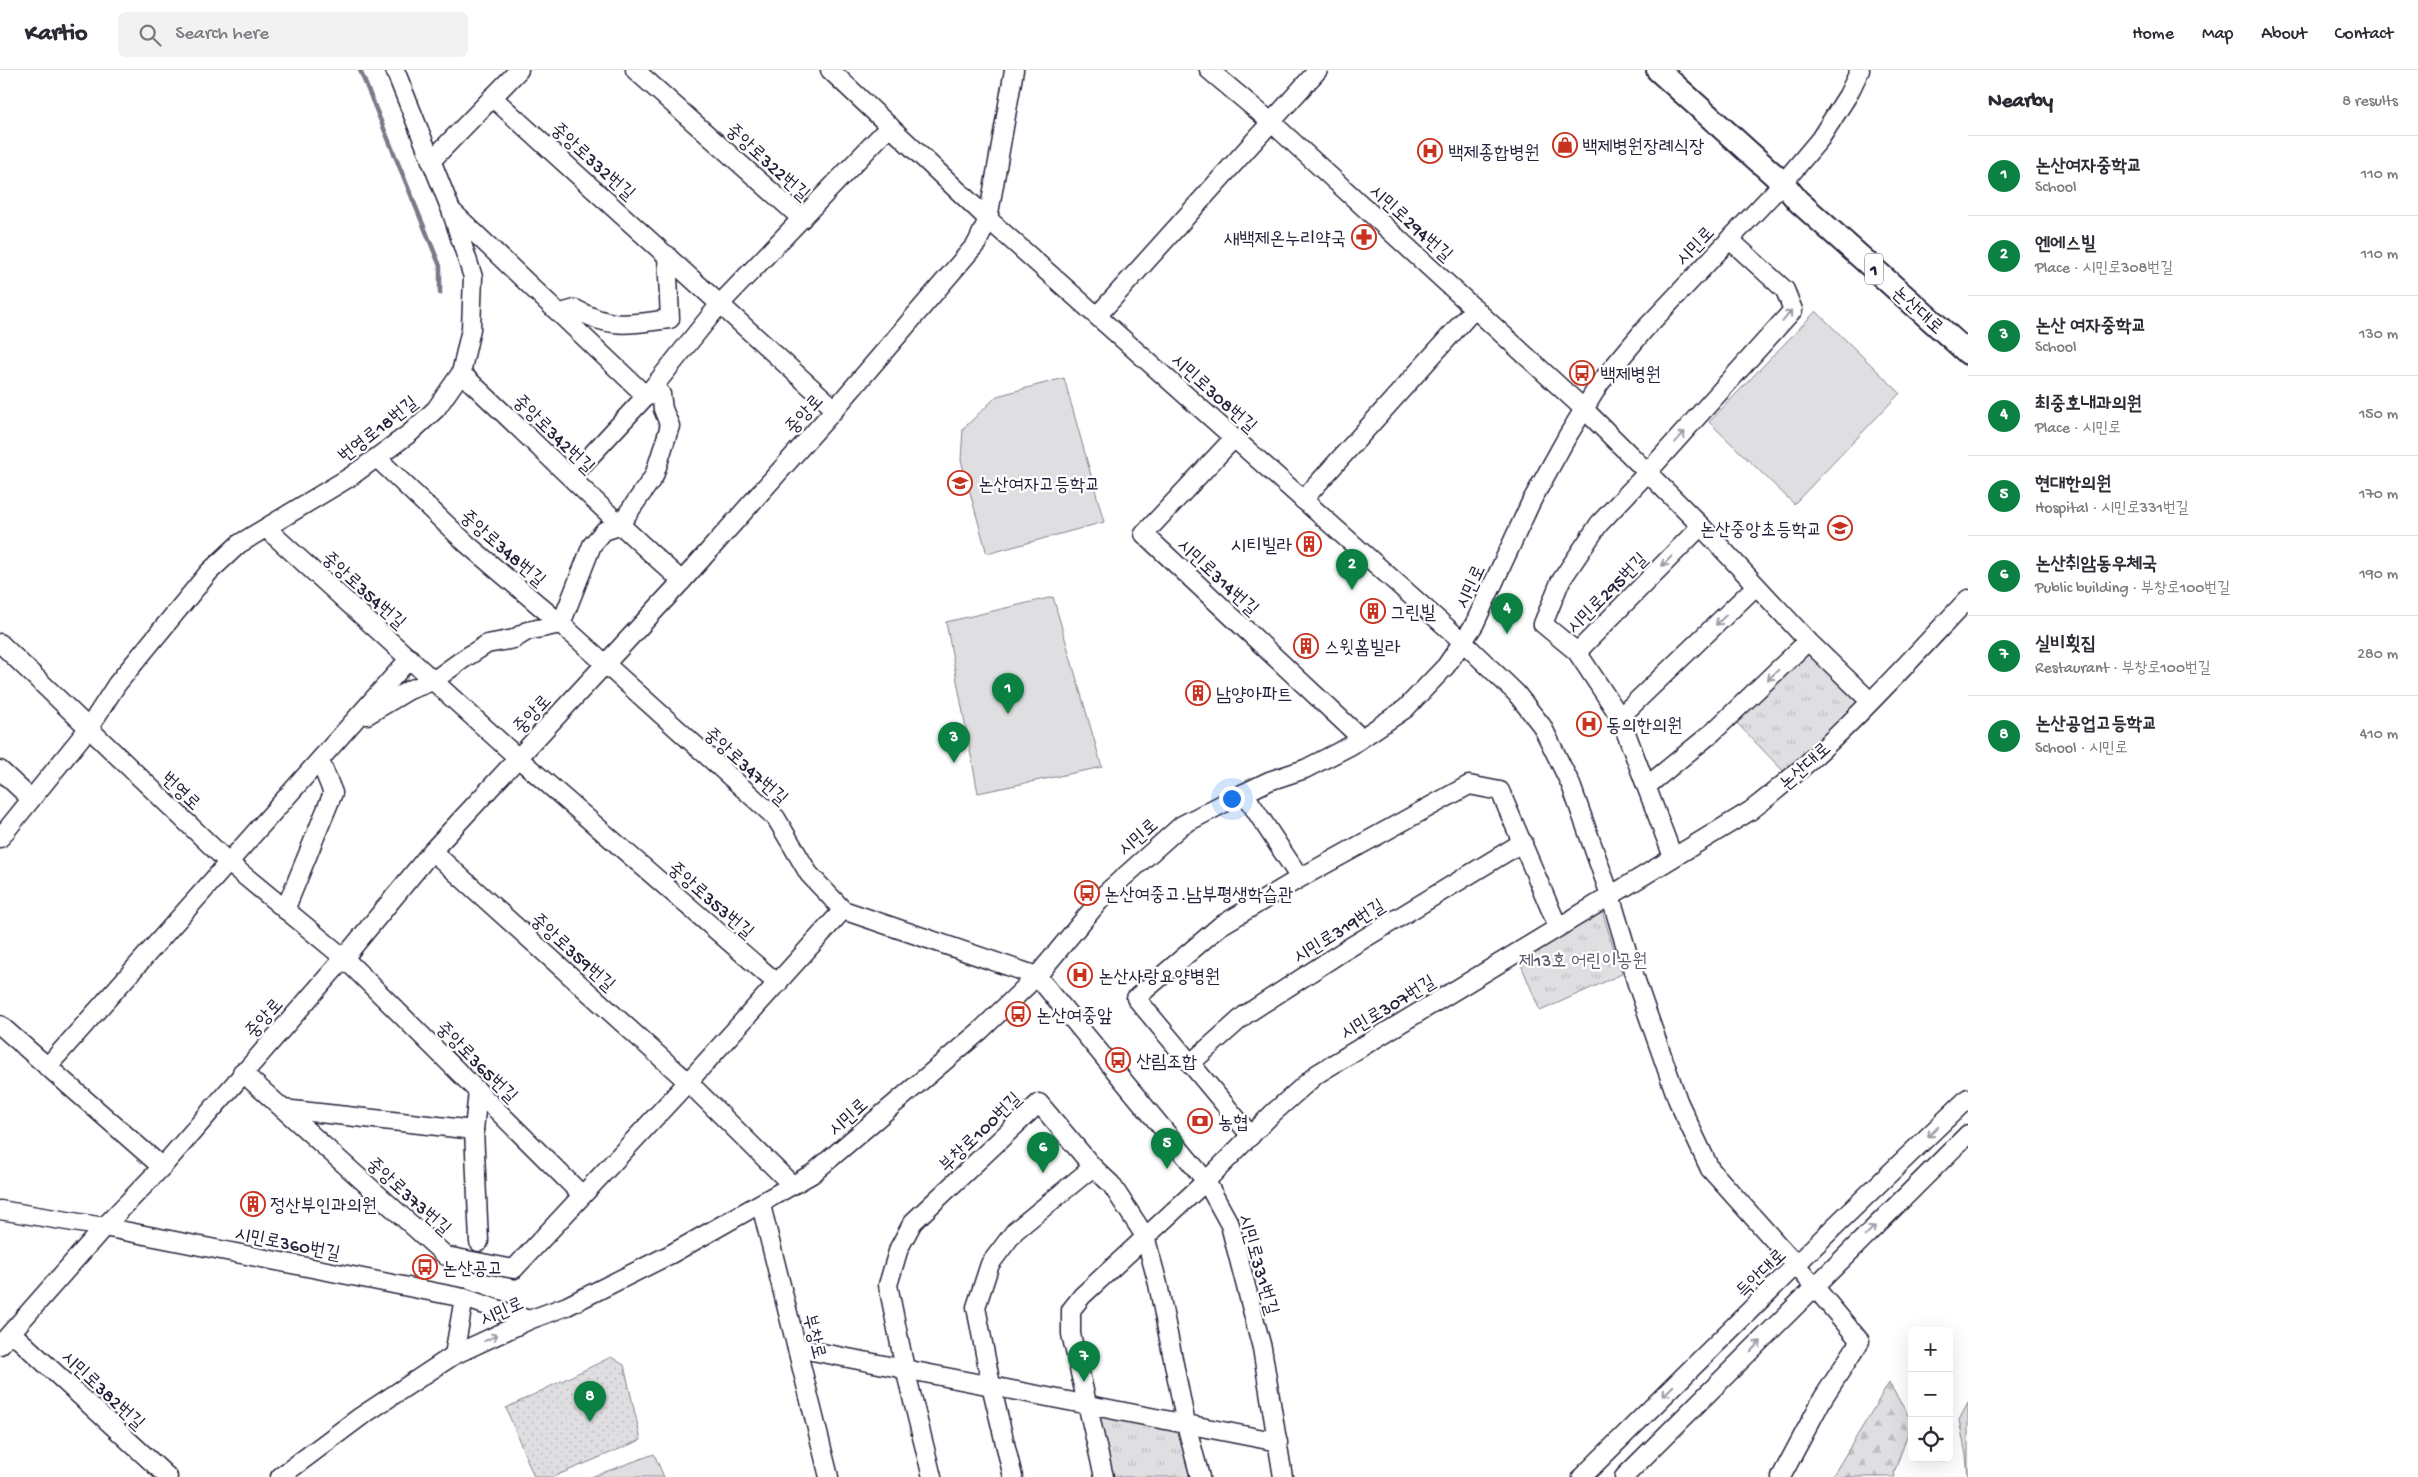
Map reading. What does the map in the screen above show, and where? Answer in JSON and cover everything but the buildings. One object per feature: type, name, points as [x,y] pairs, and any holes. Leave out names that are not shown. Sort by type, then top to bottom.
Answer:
[{"type":"main road","name":"논산대로","points":[[1658,70],[1783,182],[1798,201],[1968,353]]},
{"type":"main road","name":"논산대로","points":[[1783,182],[1806,193],[1968,336]]},
{"type":"street","name":"번영로18번길","points":[[0,838],[30,798],[88,729],[117,684],[209,572],[239,544],[377,458],[410,434],[436,409],[461,373],[471,329],[473,277],[450,210],[395,70]]},
{"type":"street","points":[[431,161],[519,70]]},
{"type":"street","name":"중앙로322번길","points":[[635,70],[802,219],[890,126]]},
{"type":"street","points":[[830,70],[988,219]]},
{"type":"street","name":"중앙로","points":[[6,1339],[104,1227],[162,1167],[242,1072],[344,958],[432,851],[682,581],[835,409],[977,244],[988,219],[1014,70]]},
{"type":"street","name":"시민로294번길","points":[[1209,70],[1271,122],[1584,409]]},
{"type":"street","points":[[1097,316],[1318,70]]},
{"type":"street","name":"시민로","points":[[280,1477],[360,1418],[454,1355],[529,1320],[567,1306],[671,1254],[812,1174],[980,1031],[1037,976],[1106,893],[1146,854],[1182,825],[1269,781],[1305,769],[1362,738],[1405,709],[1446,666],[1474,625],[1531,502],[1600,383],[1644,330],[1783,182],[1820,139],[1848,95],[1860,70]]},
{"type":"street","name":"중앙로332번길","points":[[492,97],[835,409]]},
{"type":"street","points":[[450,210],[561,313],[646,396]]},
{"type":"street","points":[[572,477],[646,396],[720,304],[802,219]]},
{"type":"street","name":"시민로308번길","points":[[988,219],[1463,642]]},
{"type":"street","name":"시민로295번길","points":[[1701,526],[1577,652],[1543,624],[1560,582],[1599,524],[1647,474],[1793,310],[1786,290],[1729,239]]},
{"type":"street","points":[[561,313],[576,309],[598,321],[626,324],[670,319],[667,255]]},
{"type":"street","points":[[1303,500],[1475,308]]},
{"type":"street","name":"중앙로342번길","points":[[461,373],[572,477],[619,526],[682,581]]},
{"type":"street","points":[[349,727],[409,690],[433,681],[487,644],[514,639],[527,631],[562,624],[592,545],[604,531],[619,526],[654,476],[670,426],[663,409],[661,394],[646,396]]},
{"type":"street","points":[[1584,409],[1701,526],[1808,641],[1870,701]]},
{"type":"street","name":"시민로314번길","points":[[1234,438],[1144,534],[1362,738]]},
{"type":"street","name":"중앙로348번길","points":[[377,458],[467,544],[562,624],[605,665]]},
{"type":"street","name":"중앙로354번길","points":[[267,528],[518,758]]},
{"type":"street","points":[[1620,717],[1756,586]]},
{"type":"street","name":"논산대로","points":[[1610,894],[1750,811],[1776,791],[1820,752],[1968,599]]},
{"type":"street","points":[[1647,786],[1713,732],[1808,641]]},
{"type":"street","points":[[1463,642],[1516,693],[1542,726],[1571,785],[1610,894],[1637,984],[1678,1100],[1710,1169],[1797,1266],[1860,1341],[1824,1398],[1781,1477]]},
{"type":"street","name":"번영로","points":[[0,643],[229,863],[344,958]]},
{"type":"street","points":[[1577,652],[1620,717],[1673,857]]},
{"type":"street","points":[[47,1067],[410,658]]},
{"type":"street","name":"중앙로347번길","points":[[605,665],[776,818],[809,874],[842,910],[1037,976]]},
{"type":"street","name":"중앙로353번길","points":[[518,758],[778,984]]},
{"type":"street","points":[[285,910],[333,793],[320,761]]},
{"type":"street","points":[[0,770],[30,798]]},
{"type":"street","points":[[1251,1136],[1136,998],[1220,926],[1300,878],[1469,785],[1500,791],[1558,927]]},
{"type":"street","points":[[1244,793],[1300,878]]},
{"type":"street","name":"시민로319번길","points":[[1191,1063],[1245,1015],[1342,952],[1523,842]]},
{"type":"street","name":"중앙로359번길","points":[[432,851],[688,1082],[792,1186]]},
{"type":"street","name":"시민로307번길","points":[[1206,1180],[1318,1074],[1610,894]]},
{"type":"street","points":[[582,1195],[778,984],[842,910]]},
{"type":"street","name":"중앙로365번길","points":[[344,958],[582,1195]]},
{"type":"street","name":"시민로331번길","points":[[1037,976],[1206,1180],[1230,1225],[1262,1348],[1283,1477]]},
{"type":"street","points":[[0,1025],[162,1167]]},
{"type":"street","name":"중앙로373번길","points":[[242,1072],[446,1256],[514,1269],[582,1195]]},
{"type":"street","points":[[478,1091],[474,1130],[479,1242]]},
{"type":"street","name":"득안대로","points":[[1582,1477],[1968,1098]]},
{"type":"street","name":"부창로100번길","points":[[905,1369],[888,1285],[900,1248],[913,1222],[1039,1103],[1093,1167]]},
{"type":"street","points":[[283,1108],[474,1130]]},
{"type":"street","points":[[1624,1477],[1968,1134]]},
{"type":"street","points":[[1013,1477],[991,1385],[976,1307],[990,1264],[1015,1230],[1093,1167],[1111,1184],[1145,1236],[1158,1284],[1186,1424],[1200,1477]]},
{"type":"street","points":[[1104,1477],[1071,1334],[1071,1310],[1082,1296],[1206,1180]]},
{"type":"street","name":"부창로","points":[[761,1204],[829,1477]]},
{"type":"street","name":"시민로360번길","points":[[0,1210],[104,1227],[464,1298],[529,1320]]},
{"type":"street","points":[[454,1355],[464,1298]]},
{"type":"street","name":"시민로382번길","points":[[6,1339],[168,1477]]},
{"type":"street","points":[[797,1348],[1087,1403],[1278,1442]]},
{"type":"street","points":[[905,1369],[932,1477]]},
{"type":"green space","points":[[1816,311],[1900,393],[1794,504],[1709,422]]},
{"type":"green space","points":[[1064,378],[1104,522],[987,554],[961,460],[963,429],[997,396]]},
{"type":"green space","points":[[1053,597],[1102,767],[978,793],[946,622]]},
{"type":"green space","points":[[1809,647],[1862,700],[1788,776],[1734,720]]},
{"type":"green space","name":"제13호 어린이공원","points":[[1602,911],[1622,974],[1540,1011],[1520,962]]},
{"type":"green space","points":[[611,1357],[624,1365],[641,1440],[553,1477],[534,1477],[506,1408]]},
{"type":"green space","points":[[1889,1383],[1908,1415],[1908,1433],[1894,1473],[1895,1477],[1832,1477]]},
{"type":"green space","points":[[1968,1403],[1968,1477],[1959,1420]]},
{"type":"green space","points":[[1094,1413],[1180,1428],[1191,1477],[1109,1477]]},
{"type":"green space","points":[[654,1454],[664,1477],[591,1477]]},
{"type":"waterway","points":[[360,70],[440,266],[440,293]]},
{"type":"place","name":"백제병원장례식장","points":[[1565,145]]},
{"type":"place","name":"백제종합병원","points":[[1430,151]]},
{"type":"place","name":"새백제온누리약국","points":[[1364,237]]},
{"type":"place","name":"백제병원","points":[[1582,373]]},
{"type":"place","name":"논산여자고등학교","points":[[960,483]]},
{"type":"place","name":"논산중앙초등학교","points":[[1840,528]]},
{"type":"place","name":"시티빌라","points":[[1309,544]]},
{"type":"place","name":"엔에스빌","points":[[1352,590]]},
{"type":"place","name":"그린빌","points":[[1373,611]]},
{"type":"place","name":"최중호내과의원","points":[[1507,634]]},
{"type":"place","name":"스윗홈빌라","points":[[1306,646]]},
{"type":"place","name":"남양아파트","points":[[1198,693]]},
{"type":"place","name":"논산여자중학교","points":[[1008,714]]},
{"type":"place","name":"동의한의원","points":[[1589,724]]},
{"type":"place","name":"논산 여자중학교","points":[[954,763]]},
{"type":"place","name":"논산여중고.남부평생학습관","points":[[1087,893]]},
{"type":"place","name":"논산사랑요양병원","points":[[1080,975]]},
{"type":"place","name":"논산여중앞","points":[[1018,1014]]},
{"type":"place","name":"산림조합","points":[[1118,1060]]},
{"type":"place","name":"농협","points":[[1200,1121]]},
{"type":"place","name":"현대한의원","points":[[1167,1169]]},
{"type":"place","name":"논산취암동우체국","points":[[1043,1173]]},
{"type":"place","name":"정산부인과의원","points":[[253,1204]]},
{"type":"place","name":"논산공고","points":[[425,1267]]},
{"type":"place","name":"실비횟집","points":[[1084,1382]]},
{"type":"place","name":"논산공업고등학교","points":[[590,1422]]}]
